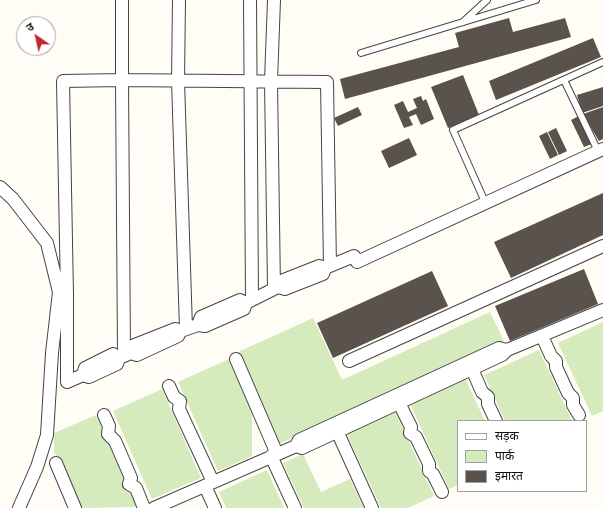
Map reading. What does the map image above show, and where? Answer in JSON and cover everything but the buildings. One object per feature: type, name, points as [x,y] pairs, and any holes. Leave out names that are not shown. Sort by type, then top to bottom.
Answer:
[{"type":"street","points":[[122,0],[125,355]]},
{"type":"street","points":[[179,0],[178,81],[183,330]]},
{"type":"street","points":[[249,301],[251,81],[250,0]]},
{"type":"street","points":[[274,0],[271,81],[276,288]]},
{"type":"street","points":[[125,355],[113,354],[85,368],[83,375],[67,382],[68,295],[63,81],[122,80],[327,82],[328,267]]},
{"type":"street","points":[[125,355],[132,346],[175,329],[183,330],[198,324],[201,317],[240,300],[249,301],[276,288],[281,281],[319,266],[328,267],[354,256],[357,262],[601,150]]},
{"type":"street","points":[[0,187],[13,199],[47,243],[59,292],[52,353],[47,435],[37,467],[19,508]]},
{"type":"street","points":[[349,361],[602,249]]},
{"type":"street","points":[[154,508],[296,446],[302,448],[502,355],[507,350],[603,310]]},
{"type":"street","points":[[542,336],[568,393],[573,398],[576,410]]},
{"type":"street","points":[[296,446],[299,440],[499,348],[507,350]]},
{"type":"street","points":[[236,359],[295,508]]},
{"type":"street","points":[[472,369],[482,392],[488,397],[488,404],[496,420]]},
{"type":"street","points":[[171,392],[180,401],[179,409],[209,484],[215,508]]},
{"type":"street","points":[[399,403],[442,492]]},
{"type":"street","points":[[106,420],[108,434],[115,441],[144,508]]},
{"type":"street","points":[[337,431],[372,508]]},
{"type":"street","points":[[56,463],[76,508]]},
{"type":"lane","points":[[462,23],[487,0]]},
{"type":"lane","points":[[361,53],[536,0]]},
{"type":"lane","points":[[485,202],[453,130],[603,62]]},
{"type":"lane","points":[[564,80],[601,150]]},
{"type":"green space","points":[[490,312],[504,341],[279,444],[238,352],[313,318],[342,380]]},
{"type":"green space","points":[[603,322],[603,411],[592,416],[558,343]]},
{"type":"green space","points":[[539,350],[572,420],[505,420],[484,375]]},
{"type":"green space","points":[[229,359],[252,410],[252,456],[218,471],[178,382]]},
{"type":"green space","points":[[465,378],[485,420],[457,420],[457,485],[449,489],[410,404]]},
{"type":"green space","points":[[162,389],[201,478],[152,499],[113,411]]},
{"type":"green space","points":[[395,411],[434,496],[408,508],[381,508],[347,434]]},
{"type":"green space","points":[[96,415],[137,507],[82,508],[58,457],[54,453],[54,433]]},
{"type":"green space","points":[[303,454],[321,492],[350,479],[364,508],[304,508],[283,463]]},
{"type":"green space","points":[[267,470],[284,508],[226,508],[219,492]]}]
